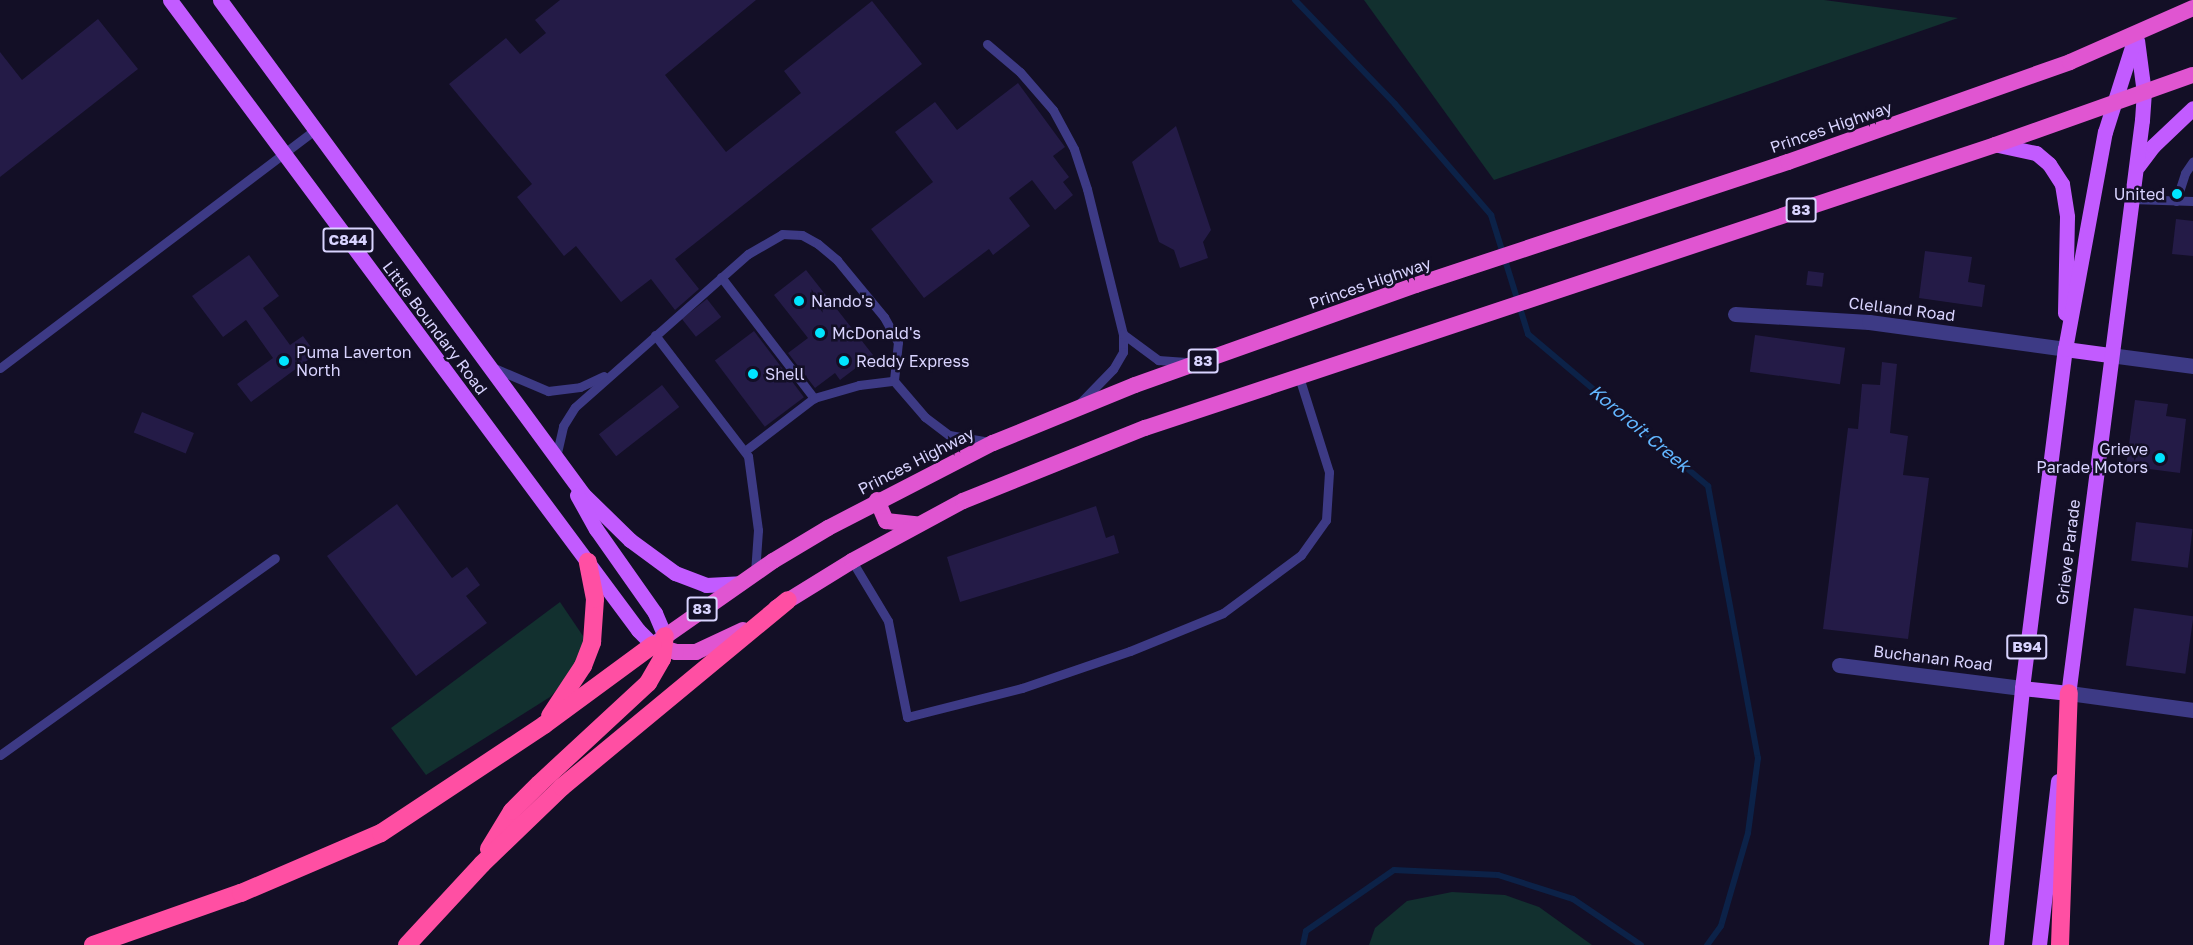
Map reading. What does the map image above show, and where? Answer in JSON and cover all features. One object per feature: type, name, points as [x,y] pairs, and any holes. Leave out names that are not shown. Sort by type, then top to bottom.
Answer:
[{"type":"highway","name":"83","points":[[2136,34],[2193,8]]},
{"type":"highway","name":"Princes Highway","points":[[661,644],[755,573],[877,500],[993,443],[1201,362],[1416,285],[1788,162],[2070,62],[2136,34]]},
{"type":"highway","name":"83","points":[[788,600],[917,524],[1029,471],[1145,428],[1995,145],[2193,75]]},
{"type":"highway","points":[[877,500],[886,521],[917,524]]},
{"type":"highway","points":[[544,725],[578,676],[592,642],[595,599],[588,562]]},
{"type":"highway","points":[[661,644],[685,653],[706,650],[788,600]]},
{"type":"highway","points":[[407,945],[482,864],[578,773],[788,600]]},
{"type":"highway","points":[[93,945],[241,893],[381,832],[544,725],[661,644]]},
{"type":"highway","points":[[482,864],[512,811],[648,683],[661,644]]},
{"type":"highway","points":[[2060,945],[2068,693]]},
{"type":"main road","name":"Little Boundary Road","points":[[170,0],[638,630],[661,644]]},
{"type":"main road","name":"Little Boundary Road","points":[[220,0],[450,309],[486,364],[570,479],[630,540],[667,568],[702,585],[740,583]]},
{"type":"main road","name":"Grieve Parade","points":[[2039,945],[2068,693],[2144,93],[2136,34]]},
{"type":"main road","name":"Grieve Parade","points":[[1996,945],[2022,688],[2065,349],[2114,103],[2136,34]]},
{"type":"main road","points":[[2135,171],[2153,146],[2193,108]]},
{"type":"main road","points":[[1995,145],[2020,147],[2036,153],[2049,164],[2062,184],[2067,217],[2065,349],[2110,355]]},
{"type":"main road","points":[[570,479],[596,529],[658,618],[661,644]]},
{"type":"main road","points":[[2022,688],[2068,693]]},
{"type":"street","name":"Clelland Road","points":[[1735,314],[1869,322],[2065,349]]},
{"type":"street","points":[[2110,355],[2193,366]]},
{"type":"street","name":"Buchanan Road","points":[[1839,665],[2022,688]]},
{"type":"street","points":[[2068,693],[2193,710]]},
{"type":"lane","points":[[987,44],[1020,72],[1053,110],[1074,149],[1123,334],[1122,352],[1113,369],[1071,411]]},
{"type":"lane","points":[[0,368],[316,129]]},
{"type":"lane","points":[[2176,201],[2185,173],[2193,161]]},
{"type":"lane","points":[[2131,199],[2193,201]]},
{"type":"lane","points":[[556,460],[570,412],[721,277],[769,239],[782,234],[802,235],[818,244],[837,260],[884,317],[898,342],[894,381],[942,431],[966,440],[993,443]]},
{"type":"lane","points":[[721,277],[814,398]]},
{"type":"lane","points":[[655,334],[746,450],[757,514],[755,573]]},
{"type":"lane","points":[[1123,334],[1158,360],[1201,362]]},
{"type":"lane","points":[[486,364],[548,391],[580,387],[611,374]]},
{"type":"lane","points":[[852,561],[888,621],[907,717],[1022,688],[1223,613],[1263,586],[1300,555],[1326,520],[1329,472],[1299,377]]},
{"type":"lane","points":[[746,450],[814,398],[859,385],[894,381]]},
{"type":"lane","points":[[0,755],[275,558]]},
{"type":"green space","points":[[1364,0],[1824,0],[1958,18],[1494,180]]},
{"type":"green space","points":[[560,602],[585,639],[572,674],[550,697],[426,775],[391,728]]},
{"type":"green space","points":[[1452,892],[1505,895],[1539,907],[1592,945],[1369,945],[1375,928],[1407,901]]},
{"type":"building","points":[[560,0],[756,0],[665,75],[726,152],[801,93],[784,71],[872,1],[922,64],[675,259],[699,289],[675,310],[651,279],[621,302],[576,246],[564,256],[517,197],[532,184],[449,84],[506,38],[520,54],[546,33],[535,20]]},
{"type":"building","points":[[98,19],[138,69],[0,177],[0,52],[22,80]]},
{"type":"building","points":[[1018,83],[1065,147],[1053,156],[1069,177],[1063,182],[1073,195],[1055,210],[1032,180],[1009,198],[1030,226],[993,255],[989,249],[924,298],[871,229],[933,182],[895,132],[935,102],[957,130]]},
{"type":"building","points":[[1176,126],[1211,230],[1203,242],[1208,258],[1180,268],[1174,250],[1159,242],[1132,162]]},
{"type":"building","points":[[2176,219],[2193,221],[2193,256],[2172,254]]},
{"type":"building","points":[[1925,251],[1972,257],[1968,282],[1985,285],[1982,307],[1919,298]]},
{"type":"building","points":[[249,255],[279,296],[263,308],[290,345],[303,336],[316,354],[251,402],[237,384],[273,358],[246,320],[223,337],[192,296]]},
{"type":"building","points":[[806,270],[873,355],[840,380],[835,373],[815,388],[788,353],[808,338],[774,295]]},
{"type":"building","points":[[1808,271],[1824,273],[1822,287],[1806,285]]},
{"type":"building","points":[[707,299],[721,317],[696,337],[682,319]]},
{"type":"building","points":[[754,331],[804,397],[765,427],[715,360]]},
{"type":"building","points":[[1755,335],[1845,348],[1840,384],[1750,372]]},
{"type":"building","points":[[1882,362],[1897,364],[1890,433],[1908,436],[1903,475],[1929,478],[1908,639],[1823,629],[1848,428],[1858,429],[1862,384],[1880,385]]},
{"type":"building","points":[[662,385],[679,407],[616,456],[599,434]]},
{"type":"building","points":[[2135,400],[2168,404],[2166,416],[2186,419],[2180,473],[2126,466]]},
{"type":"building","points":[[142,412],[194,433],[186,453],[134,432]]},
{"type":"building","points":[[397,504],[452,578],[467,567],[480,585],[466,596],[487,623],[416,676],[327,556]]},
{"type":"building","points":[[1096,506],[1106,538],[1114,535],[1119,553],[960,602],[947,557]]},
{"type":"building","points":[[2136,522],[2193,529],[2188,568],[2131,561]]},
{"type":"building","points":[[2134,608],[2193,616],[2185,674],[2126,665]]},
{"type":"waterway","name":"Kororoit Creek","points":[[1295,0],[1395,104],[1491,215],[1528,334],[1708,486],[1758,758],[1748,833],[1721,926],[1707,945]]},
{"type":"waterway","name":"Kororoit Creek","points":[[1303,945],[1306,931],[1394,870],[1498,875],[1573,899],[1641,945]]},
{"type":"place","name":"United","points":[[2177,194]]},
{"type":"place","name":"Nando's","points":[[799,301]]},
{"type":"place","name":"McDonald's","points":[[820,333]]},
{"type":"place","name":"Puma Laverton North","points":[[284,361]]},
{"type":"place","name":"Reddy Express","points":[[844,361]]},
{"type":"place","name":"Shell","points":[[753,374]]},
{"type":"place","name":"Grieve Parade Motors","points":[[2160,458]]}]
